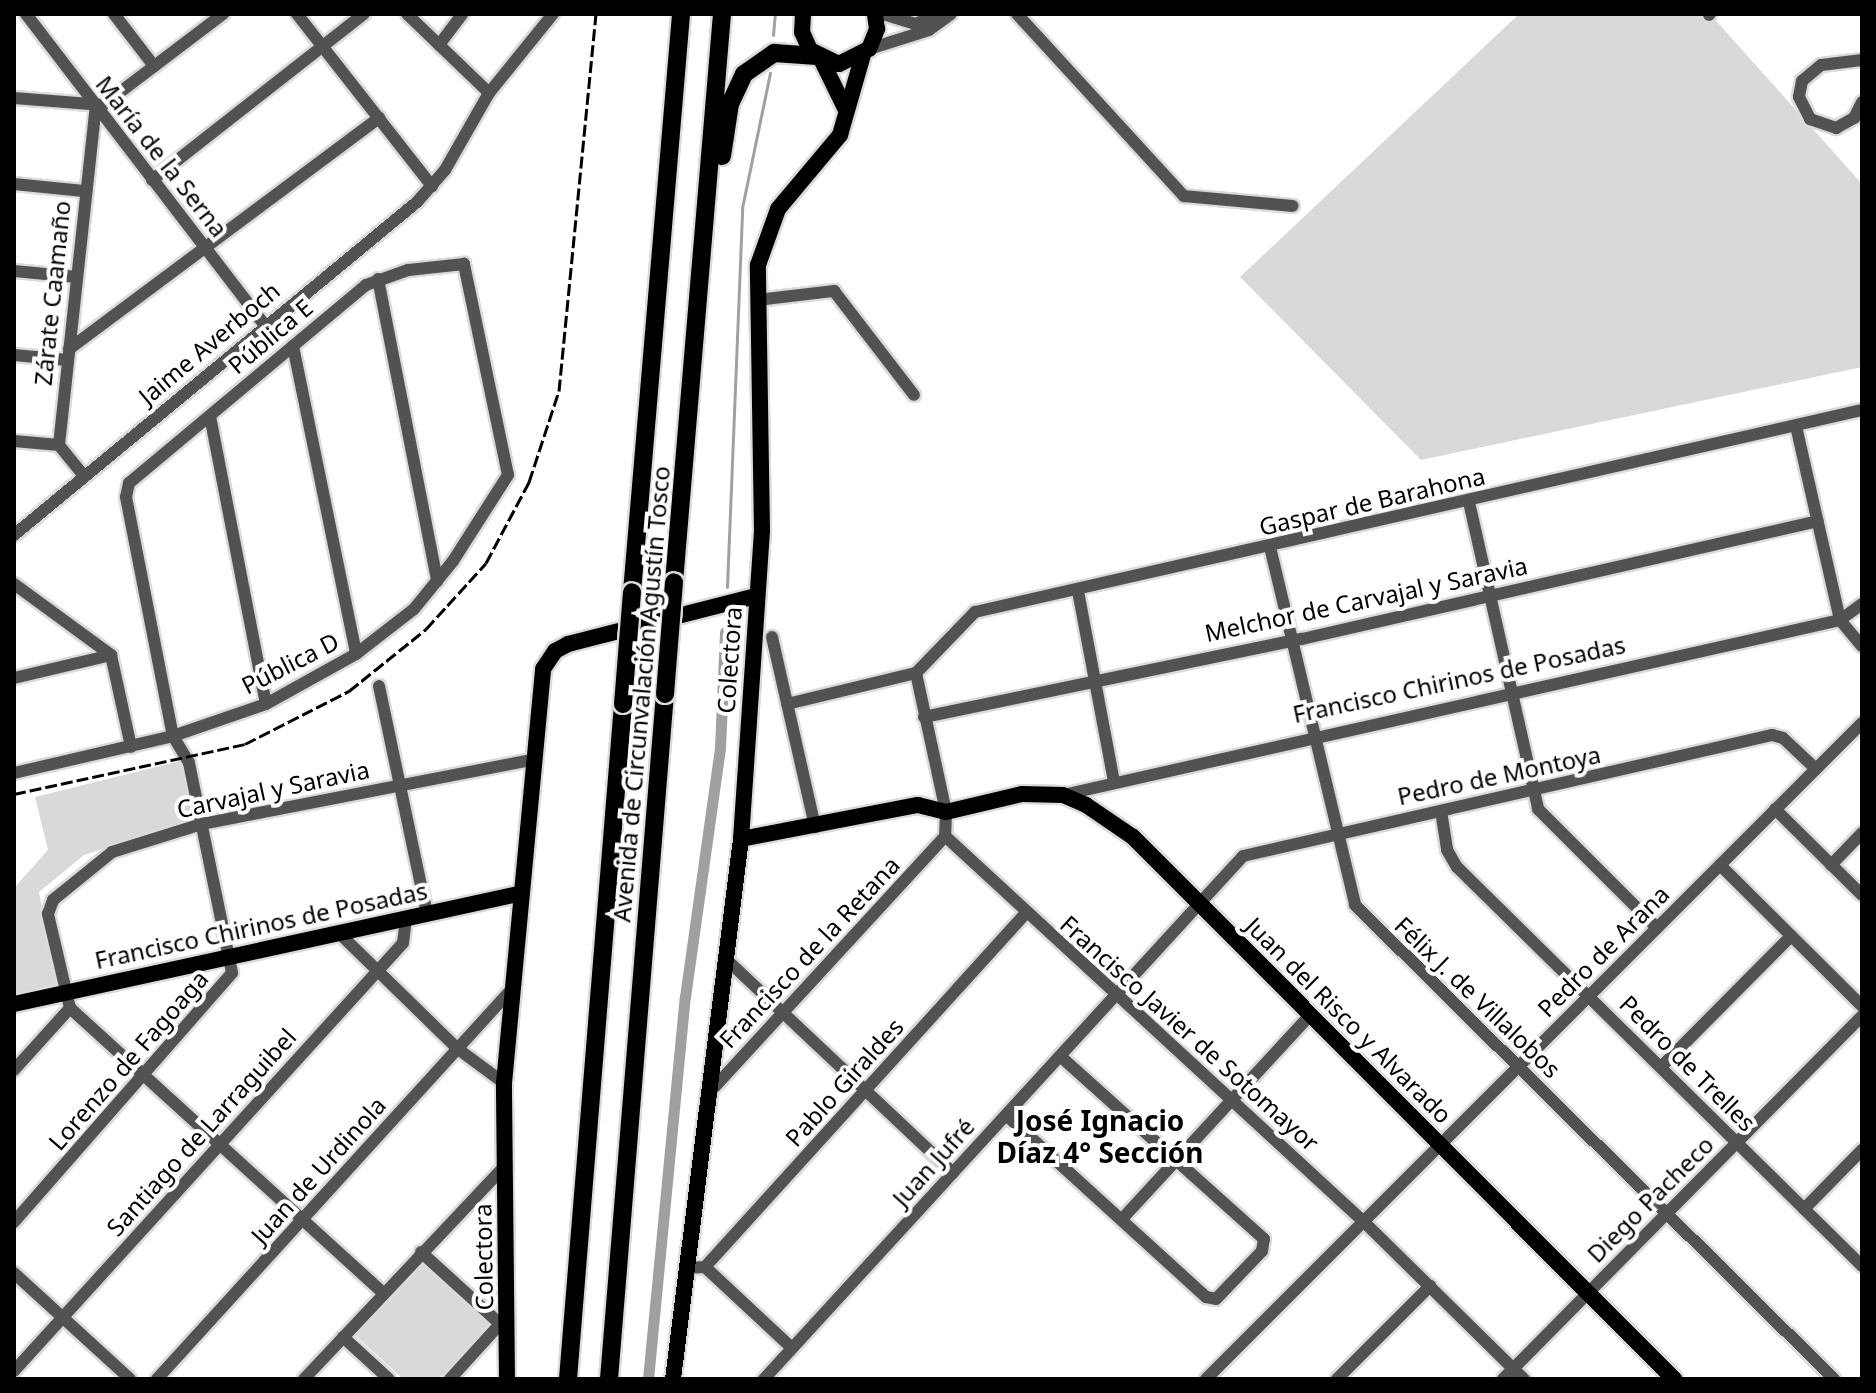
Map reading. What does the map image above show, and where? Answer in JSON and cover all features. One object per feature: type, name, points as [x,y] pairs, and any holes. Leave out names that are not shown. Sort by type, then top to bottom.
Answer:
[{"type":"highway","name":"Avenida de Circunvalación Agustín Tosco","points":[[568,1379],[681,14]]},
{"type":"highway","name":"Avenida de Circunvalación Agustín Tosco","points":[[609,1379],[722,14]]},
{"type":"highway","points":[[697,308],[714,240],[727,120],[739,81],[774,53],[819,58]]},
{"type":"main road","points":[[803,14],[804,41],[838,85],[846,113]]},
{"type":"main road","points":[[757,596],[762,531],[757,300],[769,225],[787,195],[835,145],[866,52],[877,29],[875,14]]},
{"type":"main road","points":[[819,58],[839,64],[866,52]]},
{"type":"main road","name":"Colectora","points":[[507,1379],[504,1324],[504,1083],[518,894],[535,759],[540,680],[555,651],[757,596],[741,839],[673,1379]]},
{"type":"main road","name":"Juan del Risco y Alvarado","points":[[946,812],[1022,794],[1063,795],[1133,837],[1674,1379]]},
{"type":"main road","points":[[741,839],[918,805],[946,812]]},
{"type":"main road","name":"Francisco Chirinos de Posadas","points":[[14,1004],[68,1000],[339,933],[518,894]]},
{"type":"street","name":"María de la Serna","points":[[26,14],[265,325]]},
{"type":"street","points":[[114,14],[154,66]]},
{"type":"street","points":[[14,98],[96,107],[223,14]]},
{"type":"street","points":[[297,14],[432,186]]},
{"type":"street","points":[[152,180],[325,49],[364,14]]},
{"type":"street","points":[[407,14],[489,93]]},
{"type":"street","points":[[439,45],[462,14]]},
{"type":"street","name":"Jaime Averboch","points":[[14,535],[432,186],[489,93],[553,14]]},
{"type":"street","points":[[883,14],[915,24],[940,14]]},
{"type":"street","points":[[866,52],[929,30],[951,14]]},
{"type":"street","points":[[1017,14],[1184,196],[1293,206]]},
{"type":"street","points":[[1862,60],[1821,65],[1802,81],[1799,97],[1810,119],[1836,128],[1854,118],[1862,102]]},
{"type":"street","name":"Zárate Caamaño","points":[[59,445],[84,191],[96,107]]},
{"type":"street","points":[[14,355],[68,355],[379,118]]},
{"type":"street","points":[[14,184],[84,191]]},
{"type":"street","name":"Pública E","points":[[173,736],[126,497],[129,483],[378,279],[459,262],[469,271],[508,475]]},
{"type":"street","points":[[14,271],[77,277]]},
{"type":"street","points":[[378,279],[437,581]]},
{"type":"street","points":[[757,300],[834,291],[914,395]]},
{"type":"street","points":[[293,346],[356,654]]},
{"type":"street","name":"Gaspar de Barahona","points":[[916,673],[975,612],[1469,502],[1862,410]]},
{"type":"street","points":[[210,416],[266,704]]},
{"type":"street","points":[[1796,426],[1840,620],[1862,646]]},
{"type":"street","points":[[14,441],[59,445],[84,476]]},
{"type":"street","name":"Pública D","points":[[14,773],[173,736],[266,704],[356,654],[396,625],[437,581],[508,475]]},
{"type":"street","points":[[1469,502],[1533,791],[1542,816],[1657,928]]},
{"type":"street","name":"Melchor de Carvajal y Saravia","points":[[924,717],[1290,640],[1818,521]]},
{"type":"street","name":"Félix J. de Villalobos","points":[[1270,547],[1335,832],[1359,912],[1834,1379]]},
{"type":"street","points":[[14,584],[111,655],[131,747]]},
{"type":"street","points":[[1078,591],[1114,781]]},
{"type":"street","name":"Francisco Chirinos de Posadas","points":[[1063,795],[1313,736],[1840,620],[1862,604]]},
{"type":"street","points":[[772,637],[815,827]]},
{"type":"street","points":[[14,678],[111,655]]},
{"type":"street","points":[[787,704],[916,673],[946,812],[945,836]]},
{"type":"street","points":[[379,686],[427,913]]},
{"type":"street","name":"Pedro de Arana","points":[[1206,1379],[1862,723]]},
{"type":"street","name":"Pedro de Montoya","points":[[1199,904],[1243,856],[1335,832],[1533,791],[1772,735],[1783,738],[1816,769]]},
{"type":"street","points":[[173,736],[189,763],[233,958]]},
{"type":"street","name":"Carvajal y Saravia","points":[[68,1000],[48,914],[53,900],[112,852],[202,824],[535,759]]},
{"type":"street","points":[[1775,809],[1862,895]]},
{"type":"street","name":"Pedro de Trelles","points":[[1441,811],[1447,850],[1457,867],[1862,1266]]},
{"type":"street","points":[[1831,865],[1862,833]]},
{"type":"street","name":"Francisco Javier de Sotomayor","points":[[945,836],[1363,1221],[1524,1379]]},
{"type":"street","name":"Francisco de la Retana","points":[[706,1098],[945,836]]},
{"type":"street","points":[[1720,865],[1862,1006]]},
{"type":"street","name":"Juan Jufré","points":[[764,1379],[1199,904]]},
{"type":"street","name":"Pablo Giraldes","points":[[705,1267],[1026,913]]},
{"type":"street","name":"Santiago de Larraguibel","points":[[14,1371],[407,937],[406,918]]},
{"type":"street","points":[[339,933],[458,1049],[504,1083]]},
{"type":"street","points":[[1661,1067],[1791,936]]},
{"type":"street","name":"Lorenzo de Fagoaga","points":[[14,1222],[228,981],[233,958]]},
{"type":"street","points":[[726,959],[781,1015],[953,1173]]},
{"type":"street","name":"Juan de Urdinola","points":[[157,1379],[511,990]]},
{"type":"street","points":[[14,1070],[68,1000],[145,1076],[383,1293]]},
{"type":"street","points":[[1122,1219],[1310,1015]]},
{"type":"street","name":"Diego Pacheco","points":[[1503,1379],[1862,1016]]},
{"type":"street","points":[[1006,1115],[1212,1300],[1262,1251],[1264,1239],[1060,1056]]},
{"type":"street","points":[[1804,1209],[1862,1150]]},
{"type":"street","points":[[304,1379],[505,1166]]},
{"type":"street","points":[[421,1252],[504,1324],[450,1379]]},
{"type":"street","points":[[687,1268],[705,1267],[792,1348]]},
{"type":"street","points":[[14,1273],[130,1379]]},
{"type":"street","points":[[1337,1379],[1430,1286]]},
{"type":"street","points":[[343,1337],[389,1379]]},
{"type":"shaded area","points":[[1519,14],[1710,14],[1862,184],[1862,367],[1421,460],[1240,277]]},
{"type":"shaded area","points":[[184,760],[196,819],[84,855],[39,892],[57,988],[14,998],[14,888],[48,850],[35,797]]},
{"type":"shaded area","points":[[422,1262],[490,1324],[439,1379],[403,1379],[355,1335]]},
{"type":"waterway","points":[[773,35],[775,14]]},
{"type":"waterway","points":[[727,587],[742,208],[770,73]]},
{"type":"waterway","points":[[648,1379],[685,997],[720,748],[725,632]]},
{"type":"railway","points":[[14,794],[245,744],[349,691],[426,629],[486,563],[529,482],[559,391],[596,14]]},
{"type":"district","name":"José Ignacio Díaz 4° Sección","points":[[1100,1136]]}]
